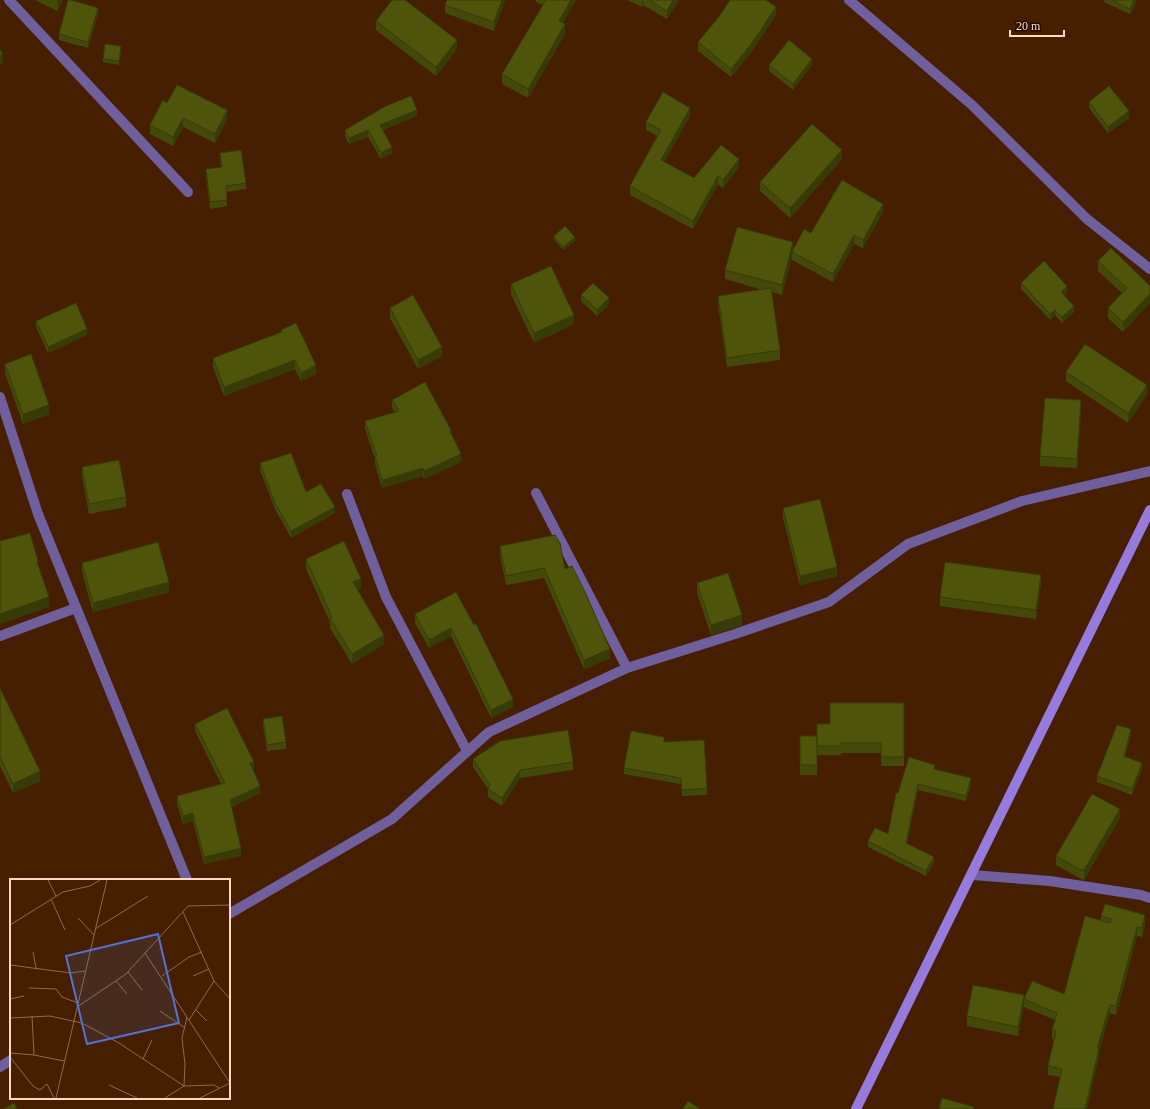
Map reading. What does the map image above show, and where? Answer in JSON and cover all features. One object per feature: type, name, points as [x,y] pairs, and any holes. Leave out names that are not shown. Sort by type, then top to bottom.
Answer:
[{"type":"main road","points":[[856,1109],[1149,515]]},
{"type":"street","points":[[9,0],[188,192]]},
{"type":"street","points":[[849,0],[972,104],[1087,219],[1150,269]]},
{"type":"street","points":[[0,397],[38,514],[187,879]]},
{"type":"street","points":[[230,913],[392,819],[489,732],[627,668],[735,634],[829,602],[908,544],[1022,501],[1150,471]]},
{"type":"street","points":[[536,493],[627,668]]},
{"type":"street","points":[[347,494],[386,597],[467,751]]},
{"type":"street","points":[[0,636],[76,608]]},
{"type":"street","points":[[972,874],[1050,881],[1150,898]]},
{"type":"street","points":[[0,1067],[10,1061]]},
{"type":"building","points":[[68,0],[98,8],[88,42],[59,34]]},
{"type":"building","points":[[392,0],[405,0],[457,40],[436,67],[376,21]]},
{"type":"building","points":[[447,0],[502,0],[494,22],[445,5]]},
{"type":"building","points":[[546,0],[571,0],[559,21],[565,24],[528,89],[502,74]]},
{"type":"building","points":[[649,0],[673,0],[667,11]]},
{"type":"building","points":[[730,0],[766,0],[776,7],[752,43],[731,69],[698,42],[718,18]]},
{"type":"building","points":[[1112,0],[1134,0],[1130,9]]},
{"type":"building","points":[[789,40],[812,59],[793,84],[769,65]]},
{"type":"building","points":[[105,44],[121,46],[119,61],[103,59]]},
{"type":"building","points":[[0,49],[3,54],[0,56]]},
{"type":"building","points":[[177,85],[227,110],[215,134],[183,118],[173,137],[150,125],[163,100],[167,103]]},
{"type":"building","points":[[1109,86],[1129,111],[1108,127],[1089,102]]},
{"type":"building","points":[[663,92],[690,108],[661,160],[694,178],[721,145],[739,159],[723,180],[718,176],[693,221],[630,186],[661,130],[646,122]]},
{"type":"building","points":[[411,96],[417,110],[380,125],[392,147],[381,153],[368,130],[349,138],[345,130],[386,106]]},
{"type":"building","points":[[812,124],[842,150],[790,208],[760,182]]},
{"type":"building","points":[[241,150],[246,183],[226,186],[227,200],[210,202],[206,169],[222,167],[220,153]]},
{"type":"building","points":[[842,180],[883,204],[863,240],[854,235],[833,274],[792,252],[804,229],[811,233]]},
{"type":"building","points":[[565,226],[575,237],[563,247],[554,236]]},
{"type":"building","points":[[737,227],[793,242],[782,285],[725,270]]},
{"type":"building","points":[[1111,248],[1150,286],[1150,294],[1123,322],[1108,308],[1127,288],[1098,261]]},
{"type":"building","points":[[1044,261],[1067,286],[1061,292],[1074,306],[1062,317],[1055,310],[1050,314],[1021,283]]},
{"type":"building","points":[[551,266],[574,315],[534,333],[511,284]]},
{"type":"building","points":[[593,283],[609,298],[597,310],[581,295]]},
{"type":"building","points":[[771,288],[780,350],[727,358],[718,296]]},
{"type":"building","points":[[413,295],[442,347],[418,360],[390,308]]},
{"type":"building","points":[[76,303],[87,329],[48,347],[36,321]]},
{"type":"building","points":[[296,323],[316,365],[301,373],[295,360],[224,387],[213,358],[282,332],[281,330]]},
{"type":"building","points":[[1085,344],[1147,385],[1128,413],[1066,372]]},
{"type":"building","points":[[31,354],[49,405],[23,414],[5,364]]},
{"type":"building","points":[[425,382],[451,430],[450,431],[461,454],[424,471],[423,468],[382,480],[375,456],[377,456],[365,421],[399,411],[392,400]]},
{"type":"building","points":[[1045,398],[1081,400],[1077,459],[1040,456]]},
{"type":"building","points":[[291,453],[306,492],[321,484],[335,507],[291,531],[275,503],[260,463]]},
{"type":"building","points":[[119,460],[126,497],[89,504],[82,467]]},
{"type":"building","points":[[820,499],[837,567],[800,576],[783,508]]},
{"type":"building","points":[[30,533],[38,561],[37,562],[49,597],[0,614],[0,541]]},
{"type":"building","points":[[555,535],[560,543],[565,569],[572,566],[610,649],[584,660],[544,568],[506,576],[500,546]]},
{"type":"building","points":[[344,541],[361,579],[353,582],[384,635],[352,654],[330,618],[332,617],[306,559]]},
{"type":"building","points":[[158,542],[169,582],[93,603],[82,563]]},
{"type":"building","points":[[945,562],[1041,575],[1036,610],[940,597]]},
{"type":"building","points":[[728,573],[742,615],[711,625],[697,583]]},
{"type":"building","points":[[456,592],[474,625],[476,624],[513,699],[491,710],[451,628],[429,640],[415,614]]},
{"type":"building","points":[[0,688],[40,771],[13,784],[0,757]]},
{"type":"building","points":[[830,703],[904,703],[904,757],[881,757],[881,743],[841,743],[841,746],[817,746],[817,724],[830,724]]},
{"type":"building","points":[[227,708],[254,762],[250,763],[260,786],[230,800],[241,848],[204,857],[193,813],[183,816],[177,796],[225,783],[195,724]]},
{"type":"building","points":[[282,716],[286,742],[267,745],[263,719]]},
{"type":"building","points":[[1117,725],[1131,729],[1124,756],[1142,763],[1132,789],[1097,776]]},
{"type":"building","points":[[568,730],[573,762],[520,770],[502,798],[488,789],[490,785],[473,759],[500,741]]},
{"type":"building","points":[[631,731],[664,737],[664,742],[704,740],[707,788],[682,790],[681,778],[624,768]]},
{"type":"building","points":[[800,736],[817,736],[817,765],[800,765]]},
{"type":"building","points":[[909,757],[935,765],[934,769],[971,778],[966,796],[918,784],[906,843],[934,857],[926,871],[868,841],[875,828],[888,834],[896,793],[898,793]]},
{"type":"building","points":[[1092,794],[1120,809],[1084,870],[1081,870],[1056,856]]},
{"type":"building","points":[[1105,904],[1145,915],[1142,928],[1137,927],[1116,1006],[1110,1005],[1097,1048],[1099,1048],[1085,1109],[1053,1109],[1062,1069],[1048,1066],[1056,1031],[1052,1030],[1057,1013],[1024,999],[1032,981],[1064,994],[1085,916],[1110,923],[1111,919],[1101,916]]},
{"type":"building","points":[[973,985],[1024,995],[1018,1027],[967,1016]]},
{"type":"building","points":[[942,1098],[974,1107],[973,1109],[939,1109]]},
{"type":"building","points":[[688,1101],[700,1109],[683,1109]]},
{"type":"building","points":[[14,1103],[17,1109],[4,1109]]}]
